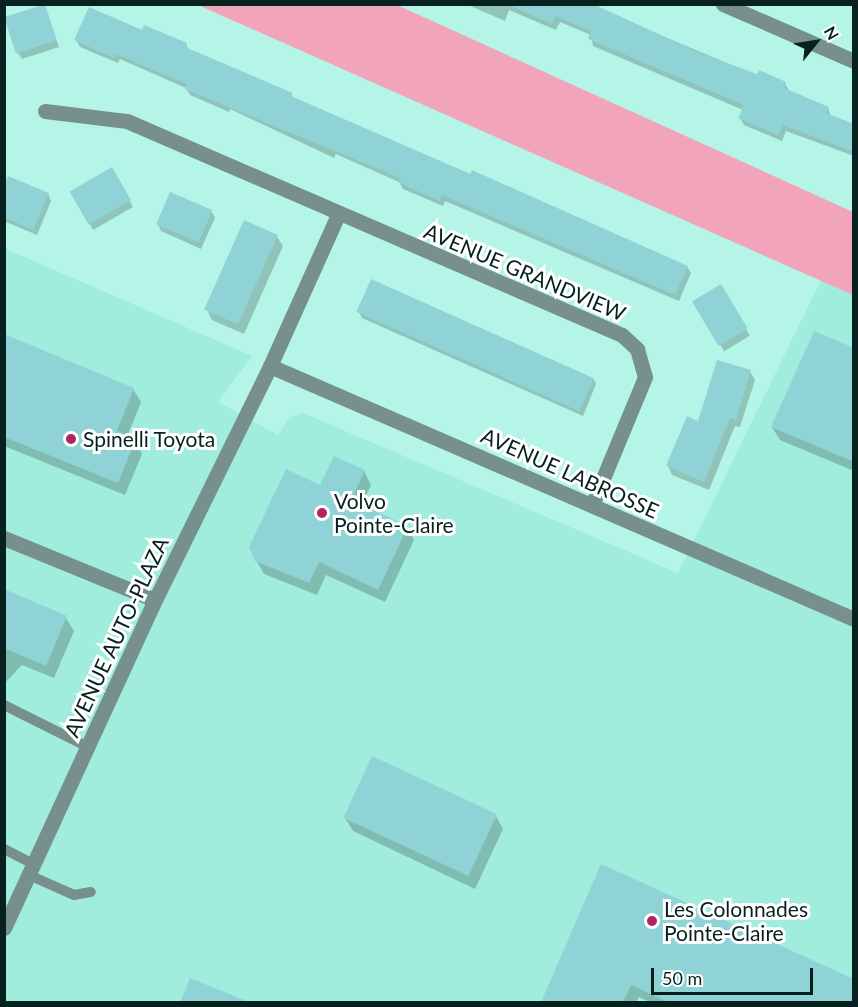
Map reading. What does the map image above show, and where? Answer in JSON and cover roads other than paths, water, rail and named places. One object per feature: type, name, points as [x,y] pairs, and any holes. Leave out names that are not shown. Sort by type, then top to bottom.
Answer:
[{"type":"street","points":[[723,4],[854,61]]},
{"type":"street","name":"AVENUE GRANDVIEW","points":[[45,111],[127,121],[631,342],[642,358],[643,386],[592,505]]},
{"type":"street","points":[[270,366],[338,215]]},
{"type":"street","name":"AVENUE LABROSSE","points":[[270,366],[854,620]]},
{"type":"street","name":"AVENUE AUTO-PLAZA","points":[[4,928],[155,600],[270,366]]},
{"type":"street","points":[[4,538],[155,600]]},
{"type":"lane","points":[[4,705],[88,747]]},
{"type":"lane","points":[[4,849],[74,895],[91,892]]},
{"type":"place","name":"Spinelli Toyota","points":[[71,439]]},
{"type":"place","name":"Volvo Pointe-Claire","points":[[322,513]]},
{"type":"place","name":"Les Colonnades Pointe-Claire","points":[[652,921]]}]
